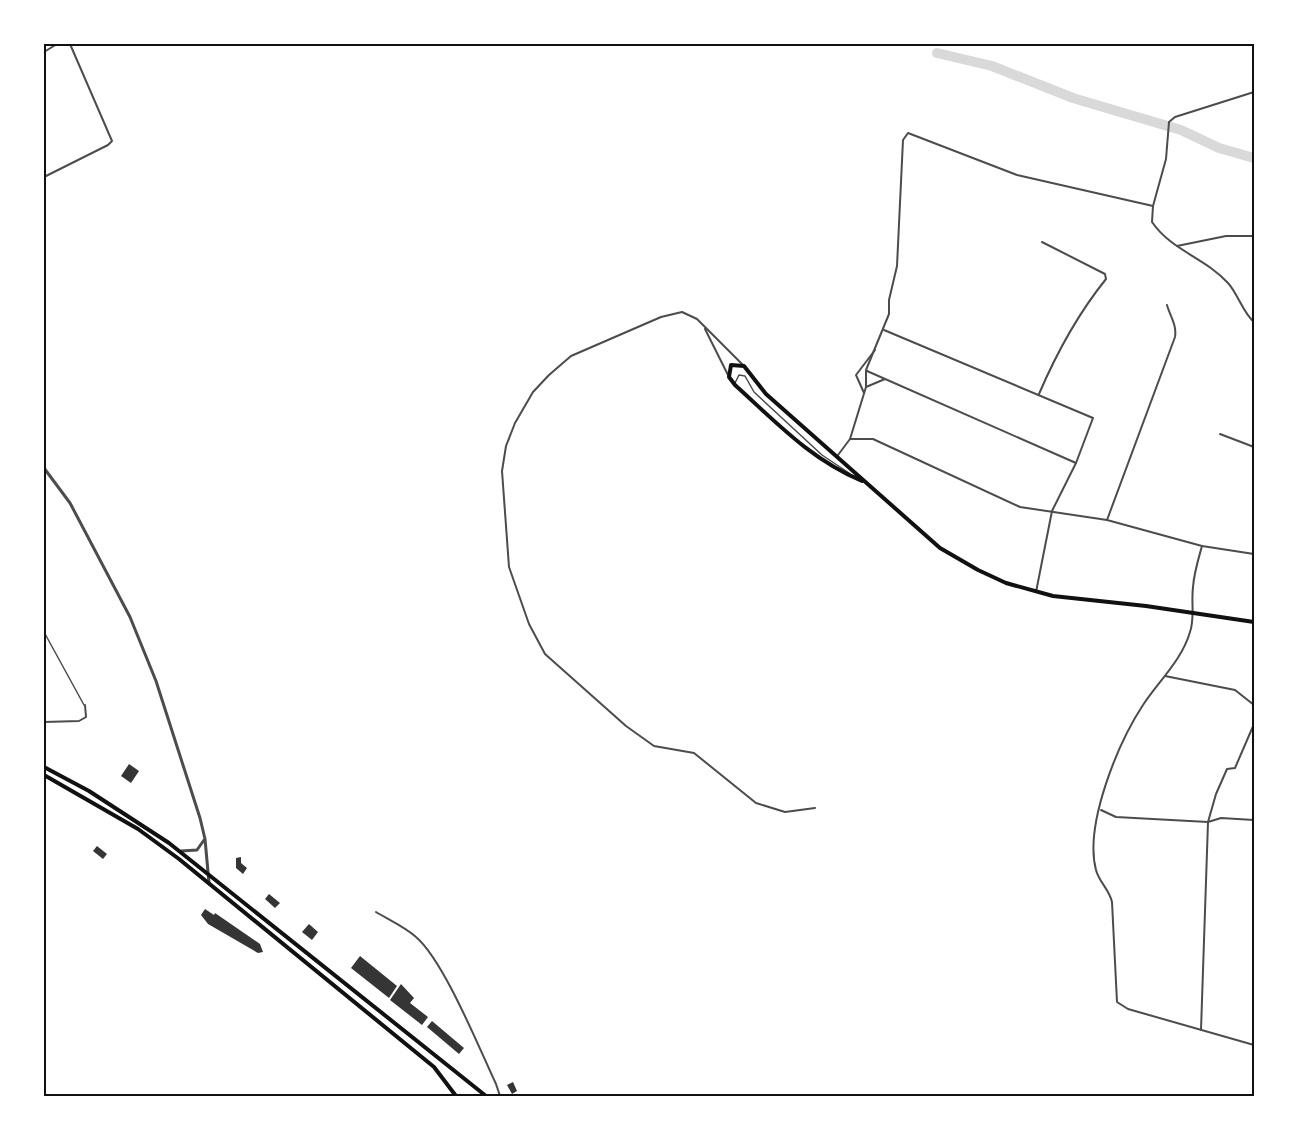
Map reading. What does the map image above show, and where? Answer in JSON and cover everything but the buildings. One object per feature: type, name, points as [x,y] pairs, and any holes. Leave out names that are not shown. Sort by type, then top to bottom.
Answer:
[{"type":"main road","points":[[862,481],[820,460],[735,385],[729,376],[731,365],[744,366],[766,394],[838,455],[862,481],[955,558],[1006,583],[1036,592],[1254,622]]},
{"type":"main road","points":[[44,767],[140,822],[181,851],[486,1096]]},
{"type":"main road","points":[[44,776],[138,829],[195,872],[434,1067],[456,1096]]},
{"type":"street","points":[[44,52],[57,44]]},
{"type":"street","points":[[44,177],[108,146],[112,141],[70,44]]},
{"type":"street","points":[[1254,92],[1174,117],[1169,122],[1166,159],[1153,206],[1152,222],[1163,238],[1190,253],[1220,275],[1254,322]]},
{"type":"street","points":[[838,455],[850,439],[866,387],[866,370],[884,330],[897,266],[901,158],[903,140],[908,133],[1017,175],[1153,206]]},
{"type":"street","points":[[1175,246],[1226,236],[1254,236]]},
{"type":"street","points":[[1039,394],[1062,342],[1086,304],[1106,279],[1105,274],[1042,242]]},
{"type":"street","points":[[1107,520],[1175,337],[1176,326],[1170,318],[1167,305]]},
{"type":"street","points":[[744,366],[690,314],[682,312],[661,317],[571,356],[533,392],[515,423],[502,471],[511,576],[529,624],[545,654],[626,726],[654,746],[694,753],[756,803],[785,812],[815,808]]},
{"type":"street","points":[[703,327],[729,376]]},
{"type":"street","points":[[884,330],[1093,418],[1076,463],[1052,511],[1036,592]]},
{"type":"street","points":[[864,393],[856,375],[879,345]]},
{"type":"street","points":[[866,370],[1076,463]]},
{"type":"street","points":[[866,387],[885,378]]},
{"type":"street","points":[[1220,434],[1254,447]]},
{"type":"street","points":[[850,439],[873,439],[1020,507],[1107,520],[1202,546],[1254,554]]},
{"type":"street","points":[[44,471],[70,503],[130,617],[156,681],[205,839],[209,885]]},
{"type":"street","points":[[1202,546],[1193,585],[1190,633],[1165,676],[1142,706],[1107,778],[1094,852],[1099,879],[1109,891],[1112,902],[1117,1002],[1128,1009],[1254,1045]]},
{"type":"street","points":[[1165,676],[1235,690],[1254,705]]},
{"type":"street","points":[[44,722],[79,721],[86,717],[85,705]]},
{"type":"street","points":[[1201,1030],[1208,822],[1216,794],[1227,769],[1235,768],[1254,724]]},
{"type":"street","points":[[1100,810],[1116,817],[1208,822],[1221,818],[1254,820]]},
{"type":"street","points":[[181,851],[197,850],[205,839]]},
{"type":"street","points":[[195,872],[209,873]]},
{"type":"street","points":[[376,912],[416,937],[429,952],[450,990],[500,1096]]},
{"type":"lane","points":[[735,385],[736,376],[745,376],[754,392],[806,440],[862,481]]},
{"type":"lane","points":[[44,632],[85,705]]},
{"type":"waterway","points":[[937,53],[992,66],[1073,98],[1181,130],[1219,148],[1254,158]]}]
